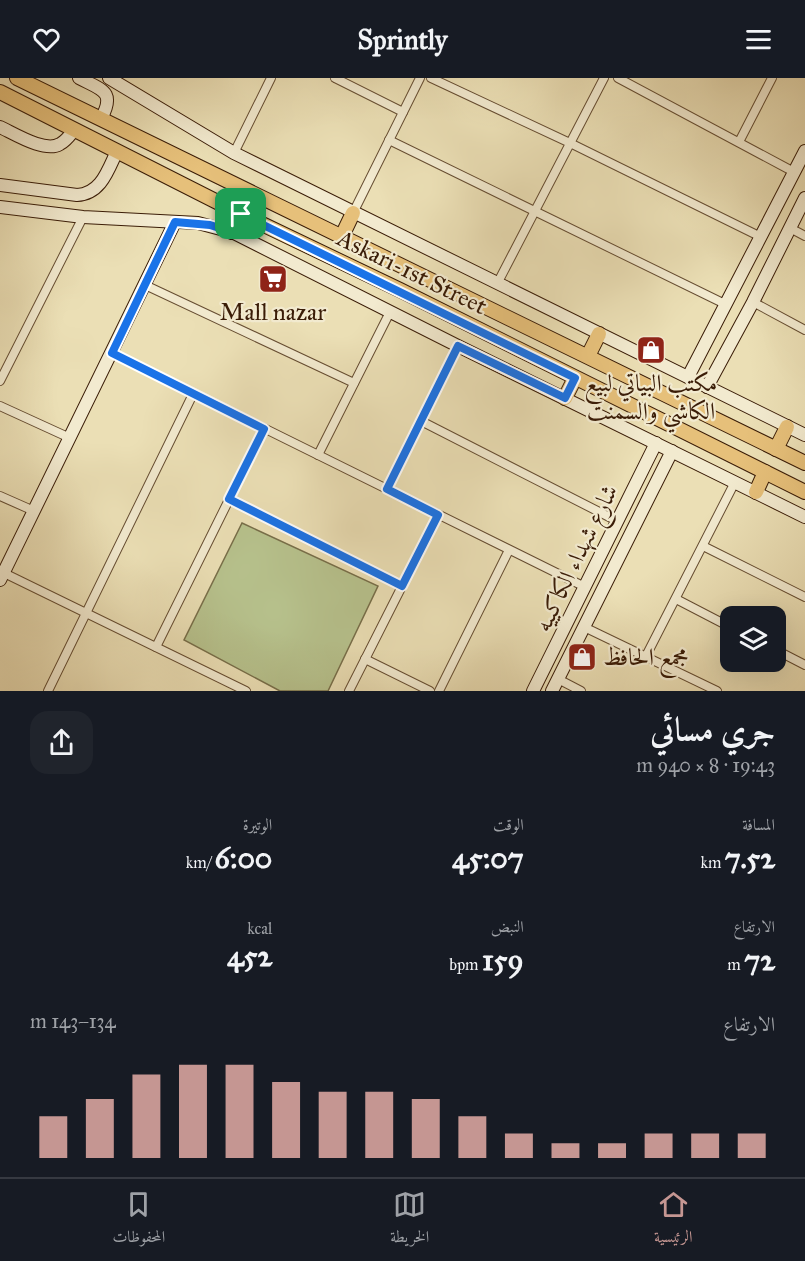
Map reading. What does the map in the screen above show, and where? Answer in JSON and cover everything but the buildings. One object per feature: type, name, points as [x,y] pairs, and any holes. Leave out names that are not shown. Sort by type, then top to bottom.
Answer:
[{"type":"main road","name":"Askari-1st Street","points":[[17,78],[805,463]]},
{"type":"main road","name":"Askari-1st Street","points":[[0,92],[241,214],[663,420],[805,492]]},
{"type":"main road","points":[[342,236],[353,213]]},
{"type":"main road","points":[[232,232],[241,214]]},
{"type":"main road","points":[[588,356],[599,334]]},
{"type":"main road","points":[[565,398],[575,378]]},
{"type":"main road","points":[[663,420],[675,399]]},
{"type":"main road","points":[[684,431],[695,410]]},
{"type":"main road","points":[[776,449],[787,427]]},
{"type":"main road","points":[[756,492],[765,472]]},
{"type":"street","points":[[79,78],[102,90],[107,96],[108,104],[100,119]]},
{"type":"street","points":[[234,153],[271,78]]},
{"type":"street","points":[[335,78],[403,112]]},
{"type":"street","points":[[353,213],[420,78]]},
{"type":"street","points":[[431,78],[570,142],[761,237]]},
{"type":"street","points":[[497,284],[603,78]]},
{"type":"street","points":[[618,78],[794,172]]},
{"type":"street","points":[[739,142],[772,78]]},
{"type":"street","points":[[114,79],[234,153],[805,435]]},
{"type":"street","points":[[0,127],[36,144],[53,147],[62,144],[74,130]]},
{"type":"street","points":[[389,140],[727,305]]},
{"type":"street","points":[[0,185],[77,195],[87,193],[100,184],[117,151]]},
{"type":"street","points":[[688,377],[805,151]]},
{"type":"street","points":[[707,387],[805,198]]},
{"type":"street","points":[[1,209],[210,225],[232,232],[805,517]]},
{"type":"street","points":[[0,381],[83,217]]},
{"type":"street","points":[[175,222],[2,577],[86,613],[246,691]]},
{"type":"street","points":[[790,228],[805,236]]},
{"type":"street","points":[[145,285],[354,383]]},
{"type":"street","points":[[753,302],[805,330]]},
{"type":"street","points":[[318,455],[390,312]]},
{"type":"street","points":[[718,321],[737,333]]},
{"type":"street","points":[[387,489],[458,346]]},
{"type":"street","points":[[112,353],[585,587]]},
{"type":"street","points":[[48,691],[194,394]]},
{"type":"street","points":[[0,406],[70,438]]},
{"type":"street","points":[[421,421],[617,521]]},
{"type":"street","points":[[156,647],[264,429]]},
{"type":"street","name":"شارع شهداء الكاكييه","points":[[533,691],[656,443]]},
{"type":"street","points":[[581,691],[555,685],[672,451]]},
{"type":"street","points":[[646,656],[735,482]]},
{"type":"street","points":[[0,496],[34,512]]},
{"type":"street","points":[[229,499],[402,586]]},
{"type":"street","points":[[349,691],[438,515]]},
{"type":"street","points":[[703,546],[805,597]]},
{"type":"street","points":[[439,691],[509,550]]},
{"type":"street","points":[[676,599],[720,622]]},
{"type":"street","points":[[584,627],[717,691]]},
{"type":"street","points":[[786,655],[805,665]]},
{"type":"street","points":[[365,659],[430,691]]},
{"type":"green space","points":[[242,523],[378,586],[328,691],[280,691],[184,640]]},
{"type":"place","name":"Mall nazar","points":[[273,279]]},
{"type":"place","name":"مكتب البياتي لبيع الكاشي والسمنت","points":[[651,350]]},
{"type":"place","name":"مجمع الحافظ","points":[[582,657]]},
{"type":"route","points":[[241,214],[575,378],[565,398],[458,346],[387,489],[438,515],[402,586],[229,499],[264,429],[112,353],[175,222],[210,225],[232,232],[241,214]]}]
